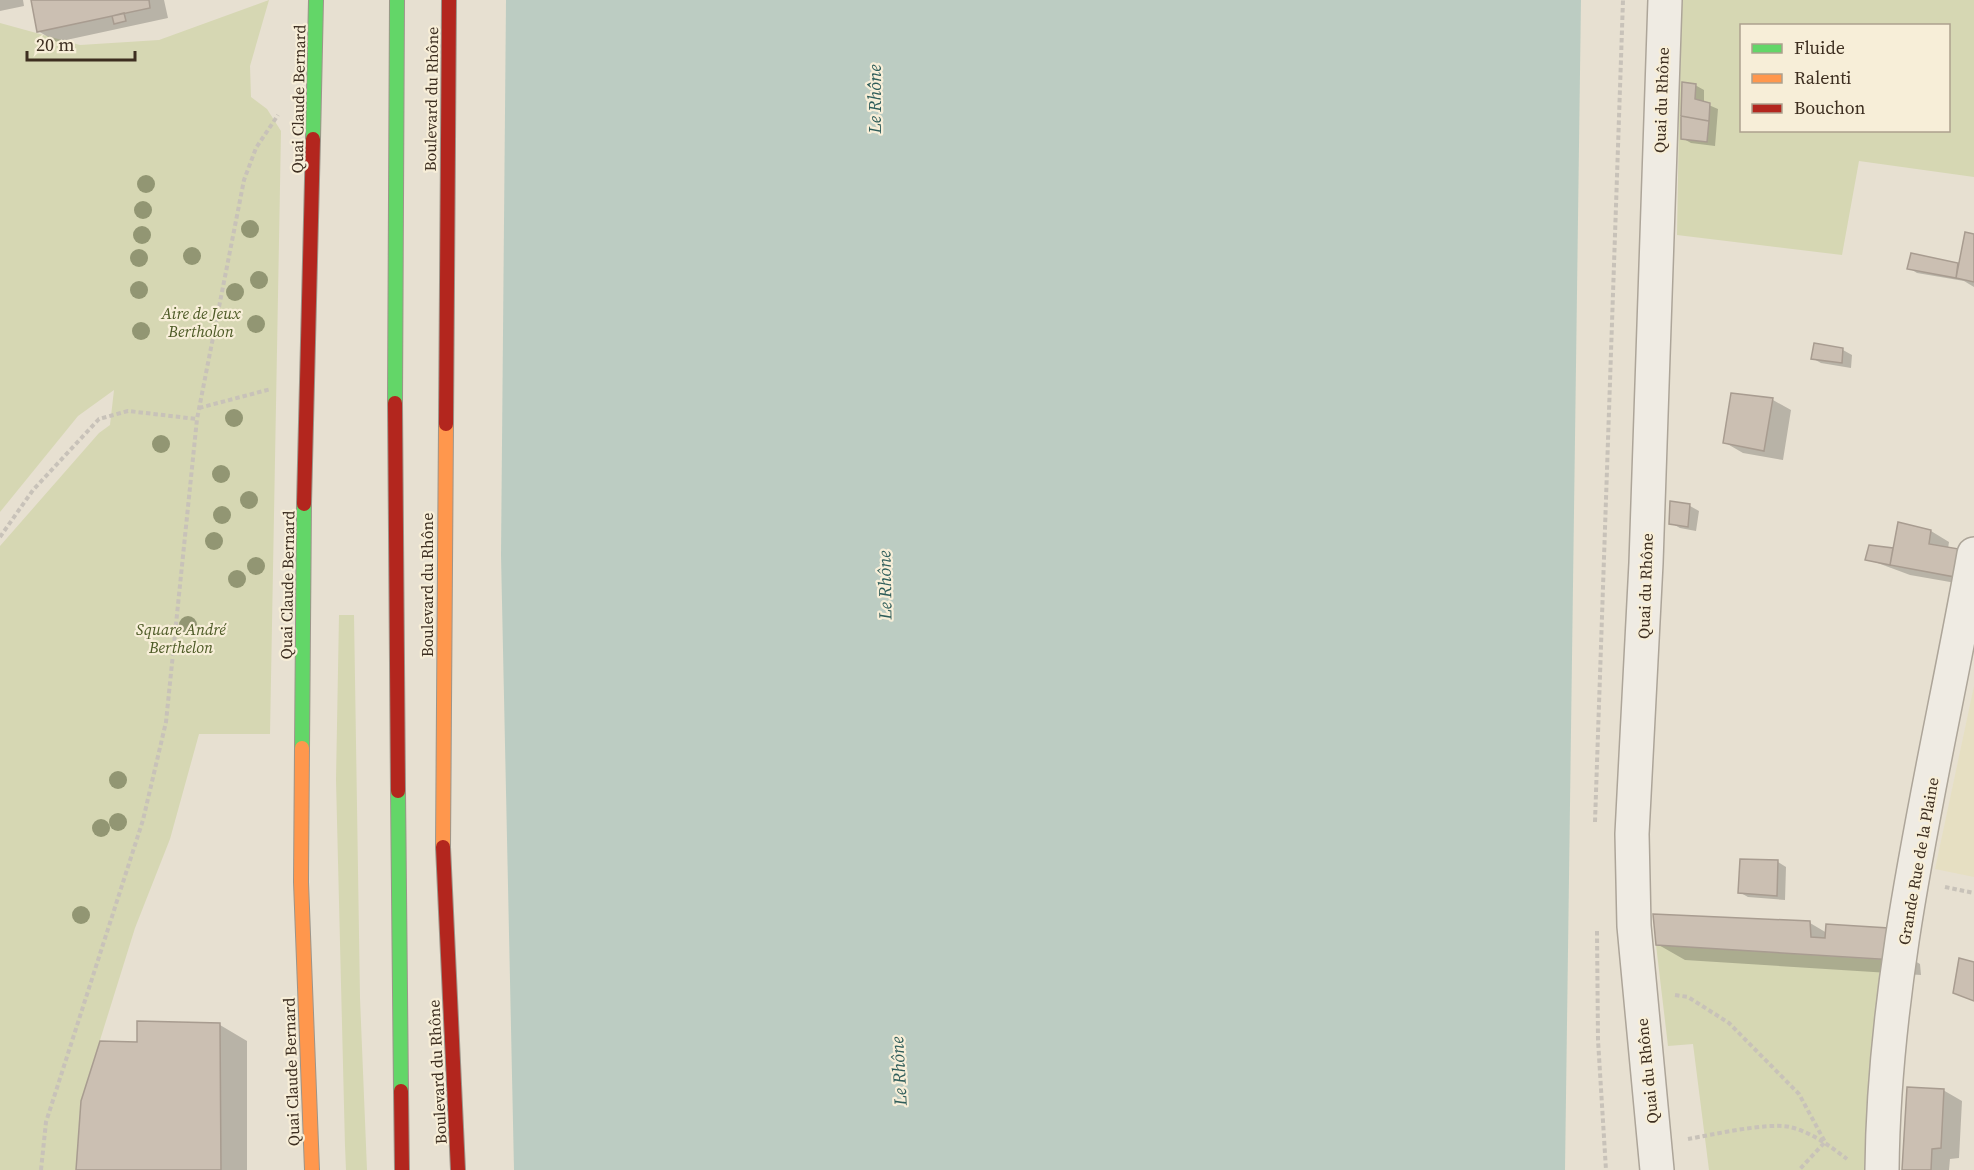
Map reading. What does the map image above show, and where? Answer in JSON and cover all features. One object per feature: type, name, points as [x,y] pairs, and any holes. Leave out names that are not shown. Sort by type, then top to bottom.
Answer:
[{"type":"main road","name":"Quai Claude Bernard","points":[[312,1170],[302,882],[304,516],[316,0]]},
{"type":"main road","name":"Boulevard du Rhône","points":[[398,0],[394,484],[402,1170]]},
{"type":"main road","name":"Boulevard du Rhône","points":[[448,0],[443,852],[458,1170]]},
{"type":"street","name":"Quai du Rhône","points":[[1656,1158],[1634,926],[1632,834],[1646,563],[1665,0]]},
{"type":"street","name":"Grande Rue de la Plaine","points":[[1868,1167],[1889,1051],[1912,879],[1974,554]]},
{"type":"path","points":[[1595,829],[1623,0]]},
{"type":"path","points":[[41,1170],[46,1122],[143,820],[166,722],[197,419],[244,180],[256,148],[274,119],[315,85]]},
{"type":"path","points":[[199,408],[307,380]]},
{"type":"path","points":[[0,537],[33,490],[99,419],[128,411],[197,419]]},
{"type":"path","points":[[1596,923],[1598,1040],[1606,1170]]},
{"type":"path","points":[[1639,989],[1688,997],[1729,1023],[1799,1094],[1825,1142]]},
{"type":"path","points":[[1656,1158],[1741,1129],[1789,1126],[1825,1142],[1868,1167]]},
{"type":"path","points":[[1799,1170],[1825,1142]]},
{"type":"shaded area","points":[[1974,686],[1974,877],[1935,869]]},
{"type":"green space","points":[[269,0],[250,66],[251,97],[267,109],[281,131],[270,734],[199,734],[170,839],[135,928],[81,1101],[76,1170],[0,1170],[0,546],[99,433],[110,425],[114,390],[78,416],[0,512],[0,23],[80,45],[159,40]]},
{"type":"green space","points":[[1681,0],[1974,0],[1974,177],[1859,161],[1842,255],[1677,235]]},
{"type":"green space","points":[[339,615],[354,615],[360,998],[367,1170],[346,1170],[336,780]]},
{"type":"green space","points":[[1656,945],[1885,960],[1864,1170],[1709,1170],[1693,1044],[1668,1046]]},
{"type":"water","name":"Le Rhône","points":[[506,0],[1581,0],[1565,1170],[514,1170],[501,555]]},
{"type":"building","points":[[31,0],[149,0],[150,8],[37,32]]},
{"type":"building","points":[[124,13],[126,21],[114,24],[112,16]]},
{"type":"building","points":[[1682,82],[1696,84],[1695,99],[1710,103],[1709,121],[1681,116]]},
{"type":"building","points":[[1681,116],[1709,121],[1707,142],[1681,139]]},
{"type":"building","points":[[1965,232],[1974,234],[1974,282],[1956,278]]},
{"type":"building","points":[[1911,253],[1958,263],[1956,278],[1907,269]]},
{"type":"building","points":[[1814,343],[1843,348],[1842,363],[1811,359]]},
{"type":"building","points":[[1731,393],[1773,398],[1764,451],[1723,443]]},
{"type":"building","points":[[1670,501],[1690,504],[1688,527],[1669,524]]},
{"type":"building","points":[[1898,522],[1931,530],[1929,544],[1959,549],[1955,577],[1890,565]]},
{"type":"building","points":[[1869,545],[1893,548],[1890,565],[1865,560]]},
{"type":"building","points":[[1740,859],[1778,860],[1777,896],[1738,893]]},
{"type":"building","points":[[1653,914],[1810,921],[1811,937],[1825,938],[1826,924],[1889,928],[1895,960],[1656,945]]},
{"type":"building","points":[[1959,958],[1974,962],[1974,1001],[1953,993]]},
{"type":"building","points":[[137,1021],[220,1023],[221,1170],[76,1170],[81,1101],[100,1041],[137,1042]]},
{"type":"building","points":[[1907,1087],[1944,1089],[1941,1148],[1932,1149],[1931,1170],[1902,1170]]},
{"type":"traffic: fast","points":[[313,139],[316,0]]},
{"type":"traffic: fast","points":[[395,403],[397,0]]},
{"type":"traffic: fast","points":[[302,748],[304,504]]},
{"type":"traffic: fast","points":[[398,791],[401,1091]]},
{"type":"traffic: slow","points":[[443,847],[446,424]]},
{"type":"traffic: slow","points":[[302,748],[301,882],[312,1170]]},
{"type":"traffic: jam","points":[[446,424],[449,0]]},
{"type":"traffic: jam","points":[[304,504],[313,139]]},
{"type":"traffic: jam","points":[[395,403],[398,791]]},
{"type":"traffic: jam","points":[[443,847],[458,1170]]},
{"type":"traffic: jam","points":[[401,1091],[402,1170]]},
{"type":"park label","name":"Aire de Jeux Bertholon","points":[[201,322]]},
{"type":"park label","name":"Square André Berthelon","points":[[181,638]]}]
